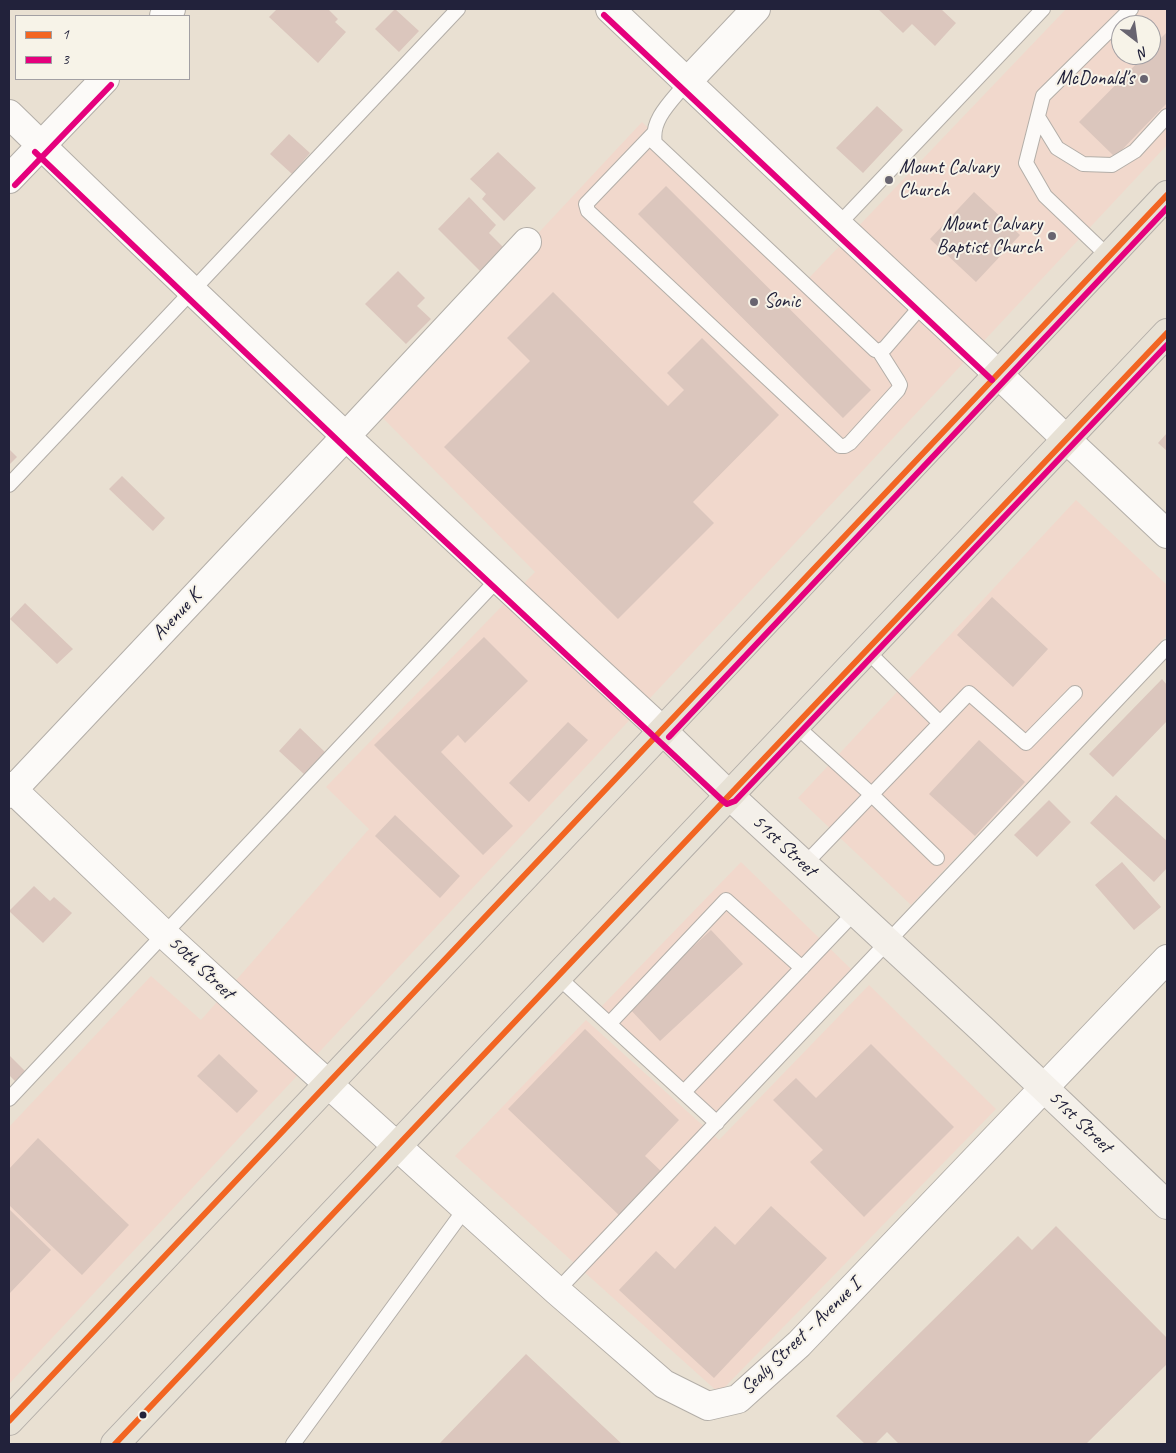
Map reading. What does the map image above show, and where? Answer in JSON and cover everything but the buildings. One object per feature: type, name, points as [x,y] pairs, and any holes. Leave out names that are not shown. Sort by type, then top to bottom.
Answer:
[{"type":"main road","points":[[9,1421],[663,731],[1167,195]]},
{"type":"main road","points":[[115,1444],[395,1146],[1167,333]]},
{"type":"main road","name":"51st Street","points":[[663,731],[1167,1205]]},
{"type":"street","points":[[610,9],[1167,534]]},
{"type":"street","points":[[687,82],[756,9]]},
{"type":"street","points":[[9,179],[104,80]]},
{"type":"street","name":"51st Street","points":[[9,114],[192,292],[663,731]]},
{"type":"street","name":"Avenue K","points":[[10,790],[527,242]]},
{"type":"street","name":"50th Street","points":[[10,790],[395,1146]]},
{"type":"street","name":"Sealy Street - Avenue I","points":[[395,1146],[664,1384],[708,1406],[738,1399],[799,1344],[1167,959]]},
{"type":"lane","points":[[9,485],[458,9]]},
{"type":"lane","points":[[838,225],[1043,9]]},
{"type":"lane","points":[[1109,257],[1045,196],[1026,163],[1043,96],[1132,9]]},
{"type":"lane","points":[[653,134],[586,204],[588,211],[840,446],[850,443],[898,390],[900,385],[879,351],[875,350],[655,143],[653,134],[655,124],[687,82]]},
{"type":"lane","points":[[1038,117],[1057,148],[1083,164],[1112,164],[1135,151],[1167,116]]},
{"type":"lane","points":[[879,351],[890,343],[923,304]]},
{"type":"lane","points":[[9,1099],[498,579]]},
{"type":"lane","points":[[557,1291],[1167,647]]},
{"type":"lane","points":[[866,650],[940,723]]},
{"type":"lane","points":[[804,865],[968,693],[1026,743],[1075,693]]},
{"type":"lane","points":[[795,725],[871,794],[937,858]]},
{"type":"lane","points":[[609,1024],[726,900],[802,968]]},
{"type":"lane","points":[[684,1092],[855,912]]},
{"type":"lane","points":[[557,976],[716,1123]]},
{"type":"lane","points":[[293,1444],[465,1209]]},
{"type":"shaded area","points":[[1066,9],[1167,9],[1167,145],[9,1384],[9,1127],[151,976],[201,1020],[369,829],[326,787],[535,572],[374,409],[642,122],[808,279]]},
{"type":"shaded area","points":[[1076,500],[1167,585],[1167,635],[911,905],[798,798]]},
{"type":"shaded area","points":[[741,862],[851,969],[714,1114],[601,1007]]},
{"type":"shaded area","points":[[869,985],[996,1109],[719,1393],[455,1156],[586,1020],[719,1140]]},
{"type":"transit line","name":"3","points":[[604,15],[992,380]]},
{"type":"transit line","name":"3","points":[[15,185],[111,85]]},
{"type":"transit line","name":"3","points":[[35,152],[376,477],[727,804],[735,801],[1167,345]]},
{"type":"transit line","name":"1","points":[[9,1421],[1167,195]]},
{"type":"transit line","name":"3","points":[[669,737],[1167,208]]},
{"type":"transit line","name":"1","points":[[115,1444],[1167,333]]},
{"type":"place","name":"McDonald's","points":[[1144,79]]},
{"type":"place","name":"Mount Calvary Church","points":[[889,180]]},
{"type":"place","name":"Mount Calvary Baptist Church","points":[[1052,236]]},
{"type":"place","name":"Sonic","points":[[754,302]]}]
